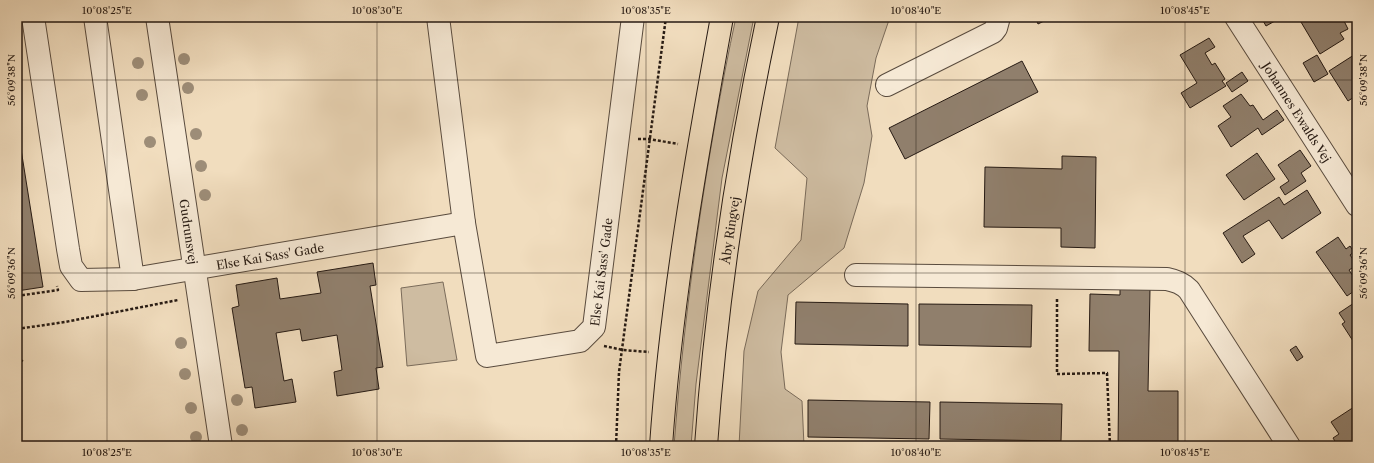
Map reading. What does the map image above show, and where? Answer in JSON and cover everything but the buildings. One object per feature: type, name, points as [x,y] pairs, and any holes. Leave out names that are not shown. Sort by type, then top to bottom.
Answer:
[{"type":"main road","points":[[661,446],[669,354],[678,282],[698,148],[722,17]]},
{"type":"main road","name":"Åby Ringvej","points":[[706,446],[710,384],[721,290],[736,186],[768,17]]},
{"type":"street","name":"Else Kai Sass' Gade","points":[[33,17],[71,266],[80,280],[134,279],[464,223]]},
{"type":"street","points":[[95,17],[134,279]]},
{"type":"street","name":"Gudrunsvej","points":[[157,17],[221,446]]},
{"type":"street","name":"Else Kai Sass' Gade","points":[[438,17],[464,223],[487,356],[580,341],[594,327],[633,17]]},
{"type":"street","points":[[887,85],[993,32],[996,28],[999,17]]},
{"type":"street","name":"Johannes Ewalds Vej","points":[[1233,19],[1356,202]]},
{"type":"street","points":[[856,275],[1167,279],[1183,284],[1189,290],[1289,446]]},
{"type":"path","points":[[616,446],[619,372],[666,17]]},
{"type":"path","points":[[617,139],[649,139],[698,148]]},
{"type":"path","points":[[1057,278],[1057,374],[1107,373],[1110,446]]},
{"type":"path","points":[[17,296],[58,290],[57,282]]},
{"type":"path","points":[[17,329],[65,322],[199,296]]},
{"type":"path","points":[[580,341],[623,350],[669,354]]},
{"type":"path","points":[[17,356],[22,362]]},
{"type":"shaded area","points":[[736,17],[754,17],[722,178],[696,384],[691,446],[674,446],[684,338],[698,230],[715,123]]},
{"type":"shaded area","points":[[799,17],[890,17],[876,58],[867,106],[872,136],[864,183],[844,248],[788,295],[781,352],[785,389],[802,401],[804,446],[739,446],[744,351],[758,291],[801,240],[807,178],[775,148]]},
{"type":"shaded area","points":[[443,282],[457,360],[407,366],[401,288]]}]
